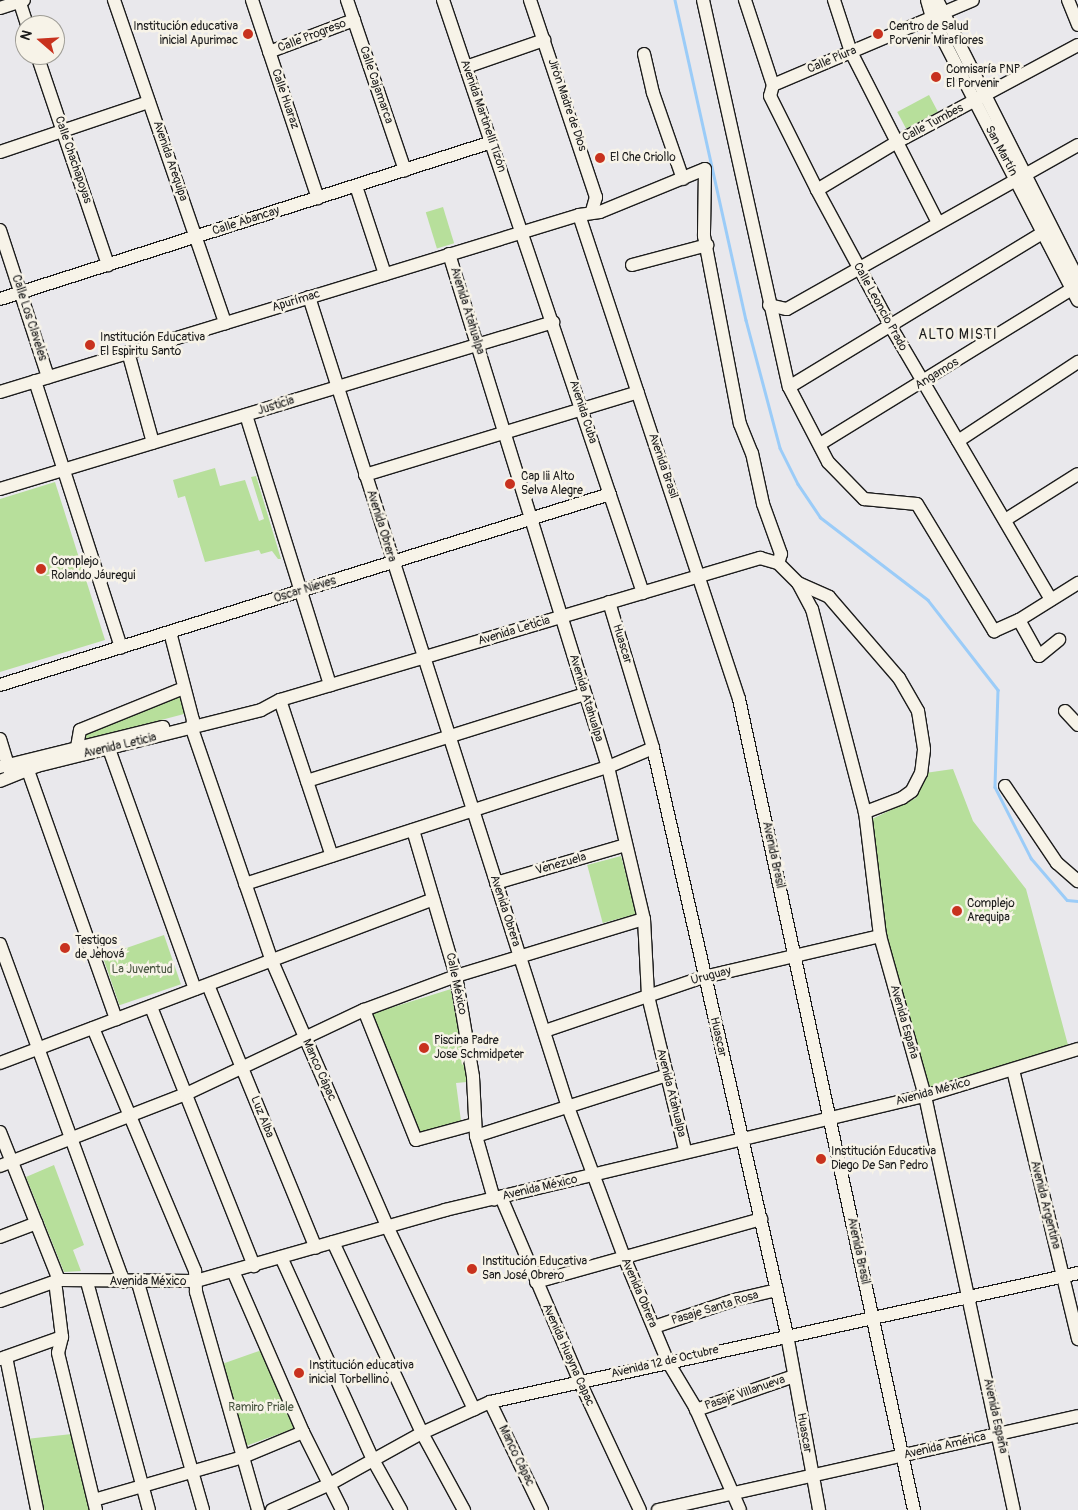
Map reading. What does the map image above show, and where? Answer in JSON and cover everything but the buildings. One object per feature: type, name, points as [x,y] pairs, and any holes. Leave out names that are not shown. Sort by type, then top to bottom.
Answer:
[{"type":"street","name":"Avenida Arequipa","points":[[114,0],[225,322]]},
{"type":"street","name":"Calle Huaraz","points":[[252,0],[318,198]]},
{"type":"street","name":"Calle Cajamarca","points":[[347,0],[405,170]]},
{"type":"street","name":"Avenida Martinelli Tizón","points":[[443,0],[523,232]]},
{"type":"street","name":"Jirón Madre de Dios","points":[[530,0],[596,197],[592,211]]},
{"type":"street","points":[[703,0],[750,200],[769,305],[788,387],[828,462],[864,499],[917,504],[994,631],[1019,620],[1078,583]]},
{"type":"street","name":"Calle Leoncio Prado","points":[[745,0],[773,85],[770,96],[817,190],[891,327],[1051,600]]},
{"type":"street","points":[[834,0],[851,52],[938,223]]},
{"type":"street","name":"San Martín","points":[[927,0],[1076,284]]},
{"type":"street","name":"San Martín","points":[[937,0],[937,16]]},
{"type":"street","name":"Calle Piura","points":[[773,85],[973,0]]},
{"type":"street","points":[[1068,0],[1078,25]]},
{"type":"street","points":[[0,8],[21,1],[24,15]]},
{"type":"street","name":"Calle Progreso","points":[[269,52],[354,20]]},
{"type":"street","points":[[466,67],[544,40]]},
{"type":"street","name":"Calle Tumbes","points":[[817,190],[897,142],[1078,45]]},
{"type":"street","points":[[644,54],[652,93],[684,179]]},
{"type":"street","name":"Calle Chachapoyas","points":[[40,65],[108,264]]},
{"type":"street","points":[[0,152],[149,102]]},
{"type":"street","name":"Calle Abancay","points":[[0,299],[492,142]]},
{"type":"street","points":[[769,305],[787,309],[1078,145]]},
{"type":"street","name":"Apurímac","points":[[0,392],[592,211],[600,212],[705,169],[707,246]]},
{"type":"street","points":[[356,186],[385,274]]},
{"type":"street","name":"Avenida Brasil","points":[[579,215],[700,576],[739,699],[914,1510]]},
{"type":"street","name":"Calle Los Claveles","points":[[0,230],[48,377]]},
{"type":"street","points":[[788,387],[891,327],[1047,231]]},
{"type":"street","name":"San Martín","points":[[1047,231],[1073,257],[1078,301]]},
{"type":"street","name":"Avenida Cuba","points":[[523,232],[643,592]]},
{"type":"street","points":[[632,265],[707,246],[740,424],[752,453],[763,504],[781,554],[778,563]]},
{"type":"street","name":"Avenida Atahualpa","points":[[449,254],[608,767],[644,919],[648,996],[685,1150]]},
{"type":"street","name":"Angamos","points":[[820,444],[924,382],[1076,284]]},
{"type":"street","name":"Avenida Obrera","points":[[309,297],[422,658],[568,1106],[624,1256],[668,1362],[696,1410],[740,1510]]},
{"type":"street","name":"Justicia","points":[[0,489],[553,322]]},
{"type":"street","points":[[128,352],[153,443]]},
{"type":"street","points":[[958,440],[1078,362]]},
{"type":"street","points":[[35,381],[121,647]]},
{"type":"street","points":[[365,475],[638,392]]},
{"type":"street","points":[[246,415],[330,685]]},
{"type":"street","points":[[1005,520],[1078,474]]},
{"type":"street","name":"Oscar Nieves","points":[[0,685],[610,494]]},
{"type":"street","name":"Avenida España","points":[[760,558],[778,563],[798,583],[812,608],[864,812],[880,936],[924,1096],[970,1295],[1000,1434],[1014,1510]]},
{"type":"street","name":"Avenida Leticia","points":[[5,772],[78,747],[261,710],[274,702],[760,558]]},
{"type":"street","points":[[798,583],[828,598],[910,694],[924,734],[921,773],[912,791],[902,798],[864,812]]},
{"type":"street","points":[[812,608],[828,598]]},
{"type":"street","name":"Huascar","points":[[609,602],[653,748],[787,1335],[811,1476]]},
{"type":"street","points":[[1019,620],[1039,656],[1059,640]]},
{"type":"street","name":"Manco Cápac","points":[[170,632],[192,724],[271,959],[387,1226],[474,1409]]},
{"type":"street","points":[[78,747],[80,730],[184,688]]},
{"type":"street","points":[[307,781],[585,694]]},
{"type":"street","points":[[274,702],[307,781],[332,856]]},
{"type":"street","points":[[1066,711],[1078,726]]},
{"type":"street","name":"Avenida Leticia","points":[[25,765],[109,749],[192,724]]},
{"type":"street","points":[[0,739],[5,772]]},
{"type":"street","points":[[245,884],[608,767],[653,748]]},
{"type":"street","points":[[109,749],[195,989]]},
{"type":"street","points":[[25,765],[116,1019]]},
{"type":"street","points":[[1005,786],[1057,863],[1078,881]]},
{"type":"street","name":"Calle México","points":[[413,830],[456,976],[473,1077],[475,1130],[497,1198]]},
{"type":"street","name":"Venezuela","points":[[496,883],[626,845]]},
{"type":"street","points":[[0,1063],[195,989],[208,986],[271,959],[433,899]]},
{"type":"street","points":[[6,1164],[186,1094],[364,1010],[456,976],[644,919]]},
{"type":"street","name":"Uruguay","points":[[545,1031],[704,977],[880,936]]},
{"type":"street","points":[[0,944],[5,975],[37,1049],[124,1282]]},
{"type":"street","name":"Luz Alba","points":[[208,986],[316,1248]]},
{"type":"street","points":[[151,1007],[254,1266]]},
{"type":"street","points":[[364,1010],[416,1140],[475,1130],[568,1106],[667,1075]]},
{"type":"street","points":[[93,1028],[128,1116],[195,1271],[196,1282],[258,1510]]},
{"type":"street","name":"Avenida México","points":[[0,1301],[57,1280],[138,1283],[196,1282],[387,1226],[594,1176],[685,1150],[831,1119],[924,1096],[1078,1049]]},
{"type":"street","name":"Avenida Argentina","points":[[1012,1070],[1078,1339]]},
{"type":"street","points":[[0,1132],[6,1164],[36,1223],[57,1280],[62,1337],[58,1353],[95,1505],[243,1457],[303,1432]]},
{"type":"street","name":"Avenida Huayna Capac","points":[[497,1198],[640,1510]]},
{"type":"street","points":[[536,1282],[761,1219]]},
{"type":"street","points":[[0,1237],[36,1223]]},
{"type":"street","points":[[333,1242],[422,1433],[464,1510]]},
{"type":"street","points":[[281,1257],[372,1458],[401,1510]]},
{"type":"street","points":[[233,1271],[303,1432],[342,1510]]},
{"type":"street","name":"Avenida 12 de Octubre","points":[[272,1510],[288,1507],[372,1458],[490,1402],[787,1335],[1078,1273]]},
{"type":"street","points":[[87,1282],[149,1510]]},
{"type":"street","points":[[138,1283],[203,1510]]},
{"type":"street","name":"Pasaje Santa Rosa","points":[[654,1327],[734,1300],[777,1290]]},
{"type":"street","points":[[37,1510],[3,1358],[62,1337]]},
{"type":"street","name":"Pasaje Villanueva","points":[[696,1410],[794,1376]]},
{"type":"street","name":"Manco Cápac","points":[[490,1402],[542,1510]]},
{"type":"street","name":"Avenida América","points":[[658,1510],[1078,1416]]},
{"type":"street","points":[[811,1476],[819,1510]]},
{"type":"green space","points":[[929,95],[938,112],[906,129],[897,112]]},
{"type":"green space","points":[[443,207],[454,243],[437,249],[426,212]]},
{"type":"green space","points":[[215,468],[220,486],[245,480],[259,521],[264,519],[251,477],[256,476],[281,559],[278,559],[272,551],[261,554],[259,550],[205,562],[185,496],[178,498],[173,480]]},
{"type":"green space","name":"Complejo Rolando Jáuregui","points":[[55,482],[105,640],[0,672],[0,499]]},
{"type":"green space","points":[[180,695],[184,714],[81,741],[81,733]]},
{"type":"green space","name":"Complejo Arequipa","points":[[953,769],[973,821],[1026,889],[1068,1045],[926,1090],[885,933],[872,819],[916,798],[925,773]]},
{"type":"green space","points":[[621,856],[637,914],[603,923],[587,865]]},
{"type":"green space","name":"La Juventud","points":[[164,935],[181,984],[119,1005],[103,956]]},
{"type":"green space","points":[[451,989],[467,1082],[456,1083],[461,1121],[417,1134],[371,1014]]},
{"type":"green space","points":[[54,1165],[84,1245],[73,1250],[81,1271],[64,1272],[26,1177]]},
{"type":"green space","name":"Ramiro Priale","points":[[262,1350],[298,1427],[246,1446],[222,1364]]},
{"type":"green space","points":[[72,1434],[91,1510],[40,1510],[26,1439]]},
{"type":"waterway","points":[[675,0],[746,320],[780,448],[798,484],[820,517],[928,600],[998,690],[995,787],[1031,858],[1067,900],[1078,901]]},
{"type":"place","name":"Institución educativa inicial Apurimac","points":[[248,34]]},
{"type":"place","name":"Centro de Salud Porvenir Miraflores","points":[[878,34]]},
{"type":"place","name":"Comisaría PNP El Porvenir","points":[[936,77]]},
{"type":"place","name":"El Che Criollo","points":[[600,158]]},
{"type":"place","name":"Institución Educativa El Espiritu Santo","points":[[90,345]]},
{"type":"place","name":"Cap Iii Alto Selva Alegre","points":[[510,484]]},
{"type":"place","name":"Complejo Rolando Jáuregui","points":[[41,569]]},
{"type":"place","name":"Complejo Arequipa","points":[[957,911]]},
{"type":"place","name":"Testigos de Jehová","points":[[65,948]]},
{"type":"place","name":"Piscina Padre Jose Schmidpeter","points":[[424,1048]]},
{"type":"place","name":"Institución Educativa Diego De San Pedro","points":[[821,1159]]},
{"type":"place","name":"Institución Educativa San José Obrero","points":[[472,1269]]},
{"type":"place","name":"Institución educativa inicial Torbellino","points":[[299,1373]]},
{"type":"district","name":"ALTO MISTI","points":[[958,335]]}]
